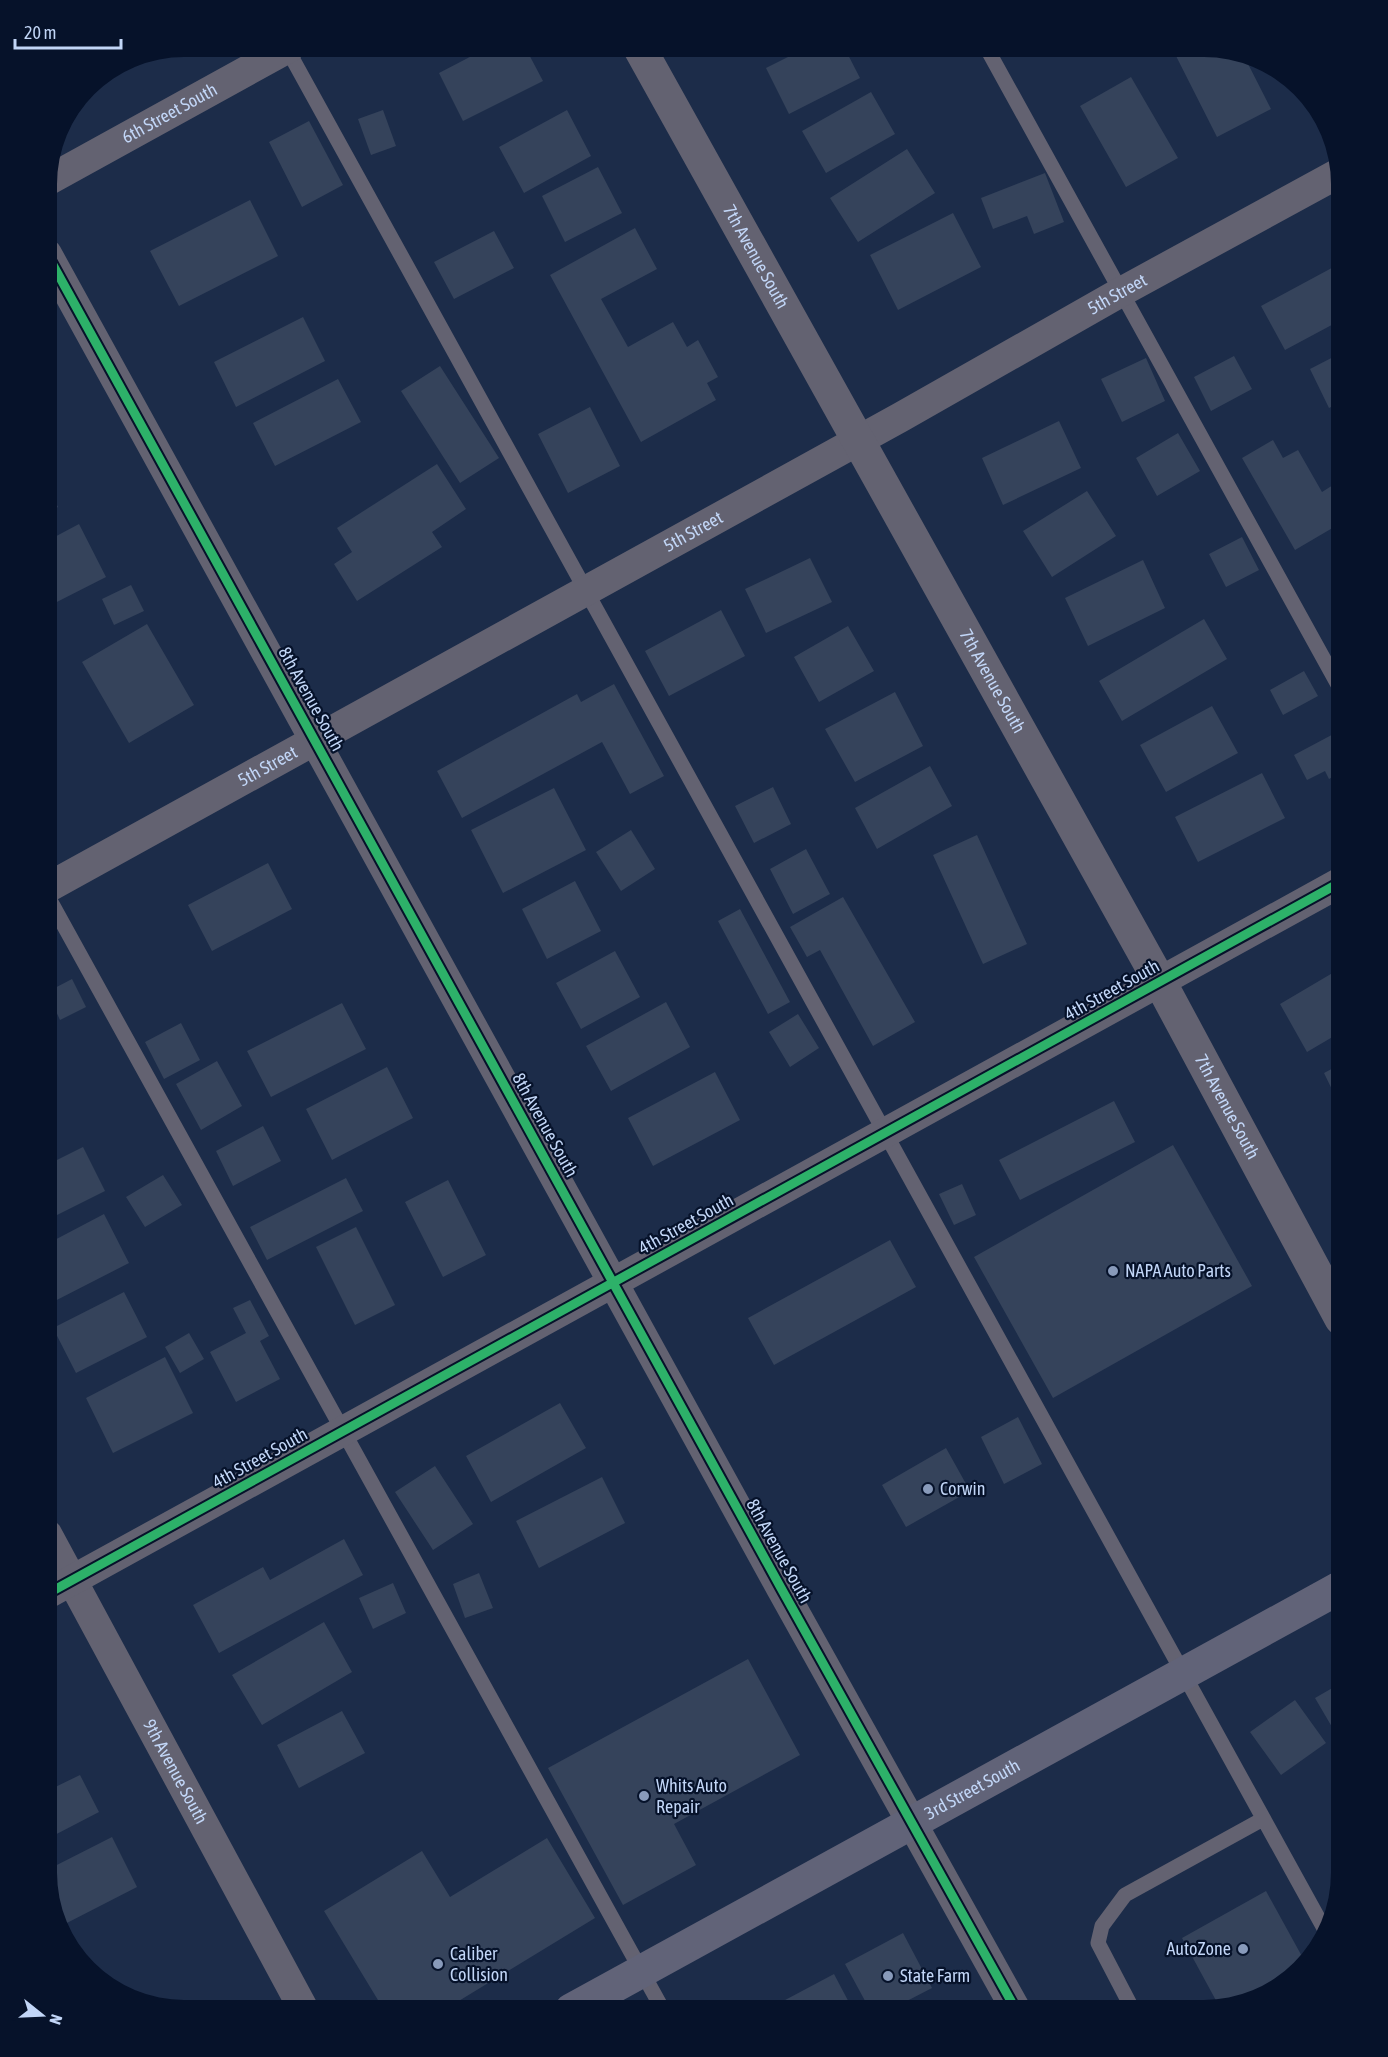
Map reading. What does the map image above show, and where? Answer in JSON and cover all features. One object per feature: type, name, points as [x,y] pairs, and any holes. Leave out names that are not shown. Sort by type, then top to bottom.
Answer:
[{"type":"main road","name":"3rd Street South","points":[[590,2000],[1331,1593]]},
{"type":"street","name":"6th Street South","points":[[57,175],[270,57]]},
{"type":"street","name":"7th Avenue South","points":[[645,57],[1160,982],[1331,1300]]},
{"type":"street","name":"5th Street","points":[[57,882],[1331,178]]},
{"type":"street","name":"8th Avenue South","points":[[57,272],[1010,2000]]},
{"type":"street","name":"4th Street South","points":[[59,1587],[1331,888]]},
{"type":"street","name":"9th Avenue South","points":[[59,1587],[298,2000]]},
{"type":"lane","points":[[293,57],[1320,1922]]},
{"type":"lane","points":[[992,57],[1331,672]]},
{"type":"lane","points":[[57,913],[657,2000]]},
{"type":"lane","points":[[1128,2000],[1098,1943],[1102,1926],[1125,1895],[1263,1819]]},
{"type":"building","points":[[470,57],[530,57],[543,81],[463,121],[439,73]]},
{"type":"building","points":[[788,57],[849,57],[860,78],[789,114],[766,68]]},
{"type":"building","points":[[1177,57],[1212,57],[1249,66],[1271,109],[1217,137]]},
{"type":"building","points":[[1131,77],[1178,158],[1126,187],[1080,106]]},
{"type":"building","points":[[871,92],[895,134],[826,173],[802,131]]},
{"type":"building","points":[[383,110],[396,146],[371,155],[358,119]]},
{"type":"building","points":[[567,110],[591,156],[524,193],[499,147]]},
{"type":"building","points":[[309,121],[343,185],[302,207],[269,142]]},
{"type":"building","points":[[907,149],[935,193],[858,242],[830,198]]},
{"type":"building","points":[[598,167],[622,213],[565,242],[542,196]]},
{"type":"building","points":[[1045,173],[1064,222],[1034,234],[1027,216],[993,229],[981,198]]},
{"type":"building","points":[[250,200],[278,256],[179,306],[150,251]]},
{"type":"building","points":[[953,213],[981,267],[898,310],[870,255]]},
{"type":"building","points":[[635,228],[657,269],[601,299],[628,347],[673,322],[687,347],[698,340],[718,377],[707,383],[716,400],[641,442],[550,275]]},
{"type":"building","points":[[494,231],[514,268],[454,299],[434,262]]},
{"type":"building","points":[[1331,268],[1331,325],[1285,350],[1261,306]]},
{"type":"building","points":[[303,317],[325,361],[236,407],[214,362]]},
{"type":"building","points":[[1234,356],[1252,389],[1211,411],[1194,377]]},
{"type":"building","points":[[1146,358],[1165,401],[1122,422],[1101,379]]},
{"type":"building","points":[[1331,358],[1331,407],[1329,408],[1310,369]]},
{"type":"building","points":[[440,366],[499,458],[460,483],[401,391]]},
{"type":"building","points":[[338,379],[361,422],[275,466],[253,423]]},
{"type":"building","points":[[590,407],[620,466],[568,493],[538,434]]},
{"type":"building","points":[[1059,421],[1081,468],[1003,505],[982,458]]},
{"type":"building","points":[[1178,433],[1200,471],[1157,496],[1136,458]]},
{"type":"building","points":[[1273,440],[1283,458],[1298,450],[1322,492],[1331,486],[1331,529],[1295,550],[1242,458]]},
{"type":"building","points":[[437,464],[466,509],[432,532],[442,547],[357,601],[334,564],[352,552],[337,528]]},
{"type":"building","points":[[1087,491],[1116,536],[1052,577],[1023,531]]},
{"type":"building","points":[[79,524],[106,577],[57,602],[57,536]]},
{"type":"building","points":[[1242,537],[1259,570],[1226,587],[1209,554]]},
{"type":"building","points":[[810,558],[832,602],[766,633],[745,589]]},
{"type":"building","points":[[1143,560],[1165,608],[1088,646],[1065,598]]},
{"type":"building","points":[[131,585],[144,611],[114,625],[102,599]]},
{"type":"building","points":[[721,610],[745,656],[669,696],[645,651]]},
{"type":"building","points":[[1204,619],[1227,659],[1122,721],[1099,681]]},
{"type":"building","points":[[147,624],[194,705],[129,743],[82,662]]},
{"type":"building","points":[[848,626],[874,671],[819,702],[794,657]]},
{"type":"building","points":[[1304,671],[1318,696],[1283,715],[1270,690]]},
{"type":"building","points":[[614,684],[664,776],[630,794],[602,742],[462,818],[437,771],[577,694],[581,702]]},
{"type":"building","points":[[895,692],[923,746],[855,782],[825,729]]},
{"type":"building","points":[[1212,706],[1238,753],[1166,792],[1140,745]]},
{"type":"building","points":[[1331,735],[1331,778],[1329,779],[1325,771],[1307,780],[1294,755]]},
{"type":"building","points":[[930,766],[952,806],[877,849],[855,808]]},
{"type":"building","points":[[1262,773],[1285,818],[1198,862],[1175,817]]},
{"type":"building","points":[[773,787],[791,824],[754,843],[735,806]]},
{"type":"building","points":[[554,788],[586,850],[503,893],[471,830]]},
{"type":"building","points":[[631,830],[655,869],[621,891],[596,852]]},
{"type":"building","points":[[977,835],[1027,944],[983,964],[933,855]]},
{"type":"building","points":[[806,849],[830,894],[793,914],[770,869]]},
{"type":"building","points":[[268,863],[292,909],[212,951],[188,905]]},
{"type":"building","points":[[575,881],[601,931],[547,959],[522,909]]},
{"type":"building","points":[[843,897],[915,1022],[873,1046],[820,950],[807,957],[790,927]]},
{"type":"building","points":[[740,909],[790,1002],[768,1014],[718,921]]},
{"type":"building","points":[[615,951],[640,997],[581,1029],[556,983]]},
{"type":"building","points":[[1331,974],[1331,1038],[1307,1052],[1280,1004]]},
{"type":"building","points":[[72,979],[86,1007],[60,1020],[57,1014],[57,987]]},
{"type":"building","points":[[666,1002],[690,1047],[611,1091],[586,1046]]},
{"type":"building","points":[[342,1003],[366,1049],[271,1097],[247,1051]]},
{"type":"building","points":[[798,1014],[819,1048],[790,1067],[769,1032]]},
{"type":"building","points":[[181,1023],[200,1060],[164,1079],[145,1042]]},
{"type":"building","points":[[217,1061],[242,1106],[201,1130],[176,1084]]},
{"type":"building","points":[[387,1067],[413,1118],[332,1160],[306,1109]]},
{"type":"building","points":[[1331,1069],[1331,1087],[1324,1073]]},
{"type":"building","points":[[715,1072],[740,1120],[653,1166],[628,1118]]},
{"type":"building","points":[[1114,1101],[1135,1142],[1020,1200],[999,1160]]},
{"type":"building","points":[[263,1126],[281,1161],[233,1186],[216,1151]]},
{"type":"building","name":"NAPA Auto Parts","points":[[1173,1145],[1252,1286],[1053,1398],[974,1257]]},
{"type":"building","points":[[83,1147],[105,1191],[57,1215],[57,1160]]},
{"type":"building","points":[[163,1175],[182,1205],[145,1227],[126,1197]]},
{"type":"building","points":[[346,1178],[363,1211],[267,1260],[250,1227]]},
{"type":"building","points":[[448,1180],[486,1255],[443,1277],[405,1202]]},
{"type":"building","points":[[962,1184],[976,1215],[954,1225],[939,1194]]},
{"type":"building","points":[[104,1214],[129,1263],[57,1300],[57,1239]]},
{"type":"building","points":[[356,1227],[395,1305],[355,1325],[316,1247]]},
{"type":"building","points":[[890,1240],[916,1287],[774,1365],[748,1318]]},
{"type":"building","points":[[124,1292],[147,1337],[76,1373],[57,1336],[57,1326]]},
{"type":"building","points":[[250,1300],[269,1336],[260,1341],[280,1379],[236,1402],[210,1352],[246,1333],[233,1308]]},
{"type":"building","points":[[189,1333],[204,1359],[180,1373],[165,1347]]},
{"type":"building","points":[[165,1357],[193,1413],[113,1453],[86,1398]]},
{"type":"building","points":[[560,1403],[586,1448],[491,1502],[466,1456]]},
{"type":"building","points":[[1018,1417],[1042,1464],[1004,1484],[981,1437]]},
{"type":"building","points":[[946,1448],[970,1491],[906,1527],[882,1485]]},
{"type":"building","points":[[435,1466],[473,1524],[433,1550],[395,1492]]},
{"type":"building","points":[[602,1477],[625,1523],[539,1568],[516,1521]]},
{"type":"building","points":[[344,1539],[363,1575],[219,1653],[193,1605],[263,1567],[270,1580]]},
{"type":"building","points":[[479,1573],[493,1608],[465,1618],[453,1584]]},
{"type":"building","points":[[393,1583],[406,1613],[373,1629],[359,1598]]},
{"type":"building","points":[[324,1622],[352,1672],[262,1725],[232,1675]]},
{"type":"building","name":"Whits Auto Repair","points":[[748,1659],[800,1755],[674,1824],[696,1865],[623,1905],[548,1768]]},
{"type":"building","points":[[1331,1689],[1331,1725],[1315,1698]]},
{"type":"building","points":[[1295,1700],[1326,1743],[1281,1775],[1250,1732]]},
{"type":"building","points":[[342,1711],[365,1753],[299,1788],[277,1745]]},
{"type":"building","points":[[80,1775],[99,1812],[57,1834],[57,1786]]},
{"type":"building","points":[[112,1837],[137,1887],[68,1923],[61,1906],[57,1865]]},
{"type":"building","name":"Caliber Collision","points":[[547,1838],[595,1918],[460,2000],[378,2000],[324,1911],[422,1851],[450,1897]]},
{"type":"building","name":"AutoZone","points":[[1266,1891],[1301,1955],[1281,1974],[1267,1983],[1237,1996],[1215,1999],[1182,1938]]},
{"type":"building","name":"State Farm","points":[[903,1933],[932,1988],[909,2000],[865,2000],[845,1964]]},
{"type":"building","points":[[834,1974],[848,2000],[785,2000]]},
{"type":"cycle path","points":[[57,272],[781,1588],[1010,2000]]},
{"type":"cycle path","points":[[57,1588],[1331,888]]},
{"type":"place","name":"NAPA Auto Parts","points":[[1113,1271]]},
{"type":"place","name":"Corwin","points":[[928,1489]]},
{"type":"place","name":"Whits Auto Repair","points":[[644,1796]]},
{"type":"place","name":"AutoZone","points":[[1243,1949]]},
{"type":"place","name":"Caliber Collision","points":[[438,1964]]},
{"type":"place","name":"State Farm","points":[[888,1976]]}]
